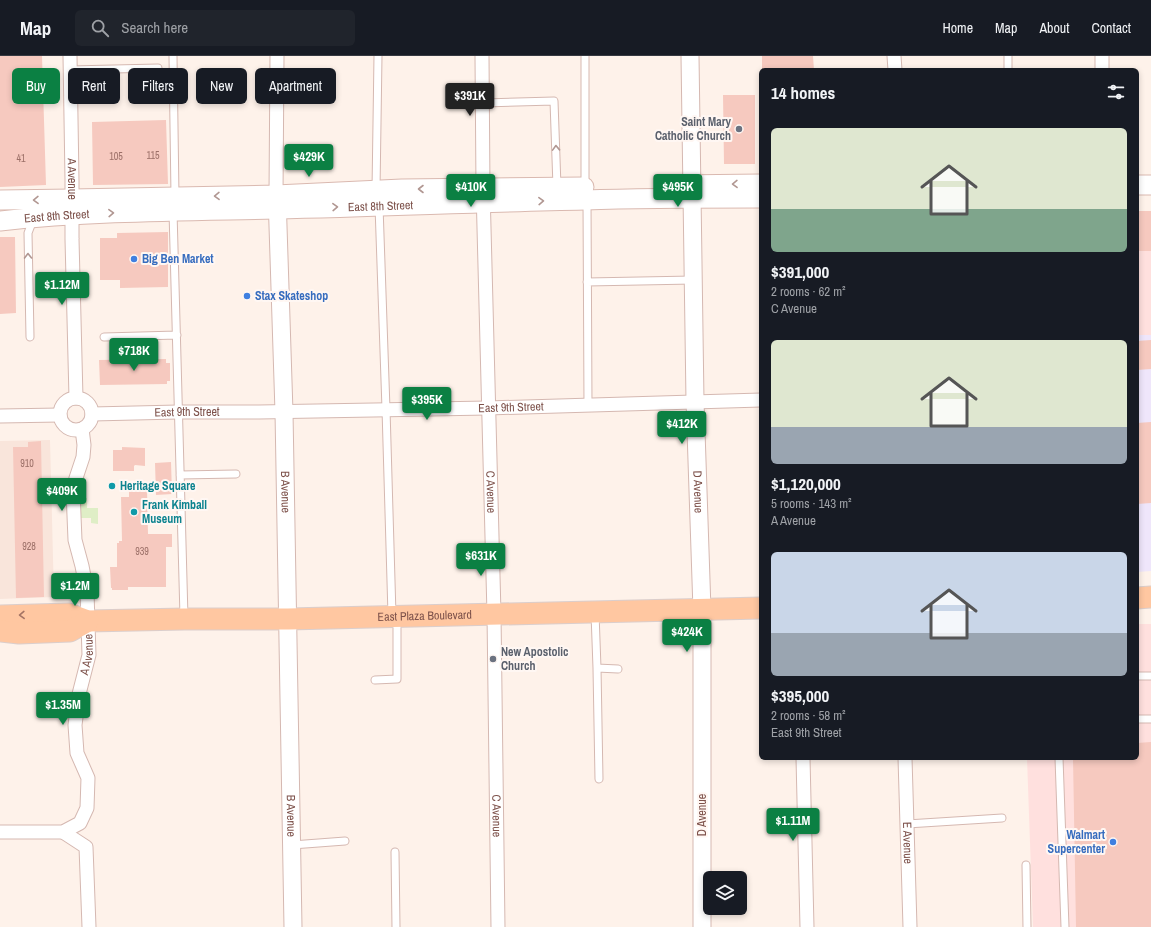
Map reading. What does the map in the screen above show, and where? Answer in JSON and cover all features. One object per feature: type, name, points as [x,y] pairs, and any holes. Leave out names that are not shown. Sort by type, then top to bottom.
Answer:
[{"type":"main road","name":"East 8th Street","points":[[0,200],[72,207],[378,198],[402,189],[483,196],[692,191],[759,184]]},
{"type":"main road","name":"East 8th Street","points":[[483,196],[557,187],[586,193]]},
{"type":"main road","name":"East 8th Street","points":[[692,191],[759,198]]},
{"type":"main road","name":"East 8th Street","points":[[0,221],[34,217],[72,207]]},
{"type":"main road","points":[[1139,598],[1151,597]]},
{"type":"main road","name":"East Plaza Boulevard","points":[[0,616],[69,614],[88,621],[288,619],[759,608]]},
{"type":"main road","points":[[0,631],[20,633],[70,632],[88,621]]},
{"type":"street","name":"A Avenue","points":[[70,56],[70,68]]},
{"type":"street","name":"B Avenue","points":[[277,56],[277,202],[284,412],[293,927]]},
{"type":"street","name":"C Avenue","points":[[482,56],[483,196],[494,614],[498,927]]},
{"type":"street","name":"D Avenue","points":[[690,56],[693,280],[702,610],[702,927]]},
{"type":"street","points":[[894,56],[895,68]]},
{"type":"street","points":[[1102,56],[1102,68]]},
{"type":"street","name":"A Avenue","points":[[70,104],[76,398]]},
{"type":"street","points":[[71,398],[76,398],[89,404],[92,414],[90,423],[82,429],[72,430],[63,424],[60,410],[62,404],[71,398]]},
{"type":"street","name":"East 9th Street","points":[[92,414],[588,406],[696,401],[759,400]]},
{"type":"street","points":[[0,416],[60,415]]},
{"type":"street","name":"A Avenue","points":[[62,832],[80,823],[86,808],[88,778],[77,753],[75,725],[79,694],[89,655],[87,592],[75,540],[73,491],[83,457],[84,445],[82,429]]},
{"type":"street","points":[[803,760],[807,927]]},
{"type":"street","name":"E Avenue","points":[[905,760],[910,927]]},
{"type":"street","points":[[0,832],[62,832],[86,846],[89,927]]},
{"type":"lane","points":[[173,56],[178,412],[184,619]]},
{"type":"lane","points":[[375,680],[397,679],[378,198],[378,56]]},
{"type":"lane","points":[[585,56],[588,406]]},
{"type":"lane","points":[[1008,56],[1008,68]]},
{"type":"lane","points":[[483,103],[554,100],[557,187]]},
{"type":"lane","points":[[30,337],[28,233],[34,217]]},
{"type":"lane","points":[[587,282],[693,280]]},
{"type":"lane","points":[[104,336],[177,335]]},
{"type":"lane","points":[[180,475],[236,474]]},
{"type":"lane","points":[[594,612],[597,668],[599,779]]},
{"type":"lane","points":[[597,668],[618,668]]},
{"type":"lane","points":[[1139,676],[1151,676]]},
{"type":"lane","points":[[1139,719],[1151,719]]},
{"type":"lane","points":[[1060,760],[1065,927]]},
{"type":"lane","points":[[907,824],[1002,818]]},
{"type":"lane","points":[[292,844],[345,841]]},
{"type":"lane","points":[[395,852],[396,927]]},
{"type":"lane","points":[[1026,865],[1027,927]]},
{"type":"shaded area","points":[[1139,211],[1151,211],[1151,335],[1139,335]]},
{"type":"shaded area","points":[[1139,335],[1151,335],[1151,571],[1139,572]]},
{"type":"shaded area","points":[[50,440],[54,597],[0,599],[0,441]]},
{"type":"shaded area","points":[[1139,624],[1151,624],[1151,927],[1033,927],[1027,760],[1139,760]]},
{"type":"green space","points":[[80,498],[87,498],[87,508],[98,508],[98,524],[91,523],[91,518],[79,518]]},
{"type":"building","points":[[0,56],[42,56],[42,68],[12,68],[12,104],[43,104],[46,185],[0,187]]},
{"type":"building","points":[[762,56],[813,56],[814,68],[762,68]]},
{"type":"building","name":"Saint Mary Catholic Church","points":[[723,95],[755,95],[755,164],[724,164]]},
{"type":"building","points":[[166,120],[168,184],[93,185],[92,122]]},
{"type":"building","points":[[1139,211],[1151,211],[1151,251],[1139,251]]},
{"type":"building","name":"Big Ben Market","points":[[168,232],[168,287],[120,288],[120,280],[100,280],[100,238],[117,238],[117,233]]},
{"type":"building","points":[[0,237],[15,237],[16,313],[0,314]]},
{"type":"building","points":[[1151,340],[1151,369],[1139,370],[1139,341]]},
{"type":"building","points":[[166,359],[166,363],[170,363],[170,381],[167,381],[167,384],[100,385],[99,360]]},
{"type":"building","points":[[1151,422],[1151,503],[1139,504],[1139,423]]},
{"type":"building","points":[[41,441],[44,597],[16,598],[13,447],[28,447],[28,442]]},
{"type":"building","name":"Frank Kimball Museum","points":[[122,447],[145,448],[145,466],[135,465],[134,471],[113,471],[113,450],[122,450]]},
{"type":"building","points":[[171,462],[172,494],[156,495],[155,463]]},
{"type":"building","points":[[129,489],[147,489],[148,534],[172,534],[172,547],[166,547],[166,587],[128,587],[128,590],[112,590],[111,588],[110,567],[117,567],[117,543],[122,541],[121,497],[129,497]]},
{"type":"building","name":"Walmart Supercenter","points":[[1151,742],[1151,927],[1076,927],[1073,760],[1139,760],[1139,743]]},
{"type":"place","name":"Saint Mary Catholic Church","points":[[739,129]]},
{"type":"place","name":"Big Ben Market","points":[[134,259]]},
{"type":"place","name":"Stax Skateshop","points":[[247,296]]},
{"type":"place","name":"Heritage Square","points":[[112,486]]},
{"type":"place","name":"Frank Kimball Museum","points":[[134,512]]},
{"type":"place","name":"New Apostolic Church","points":[[493,659]]},
{"type":"place","name":"Walmart Supercenter","points":[[1113,842]]}]
